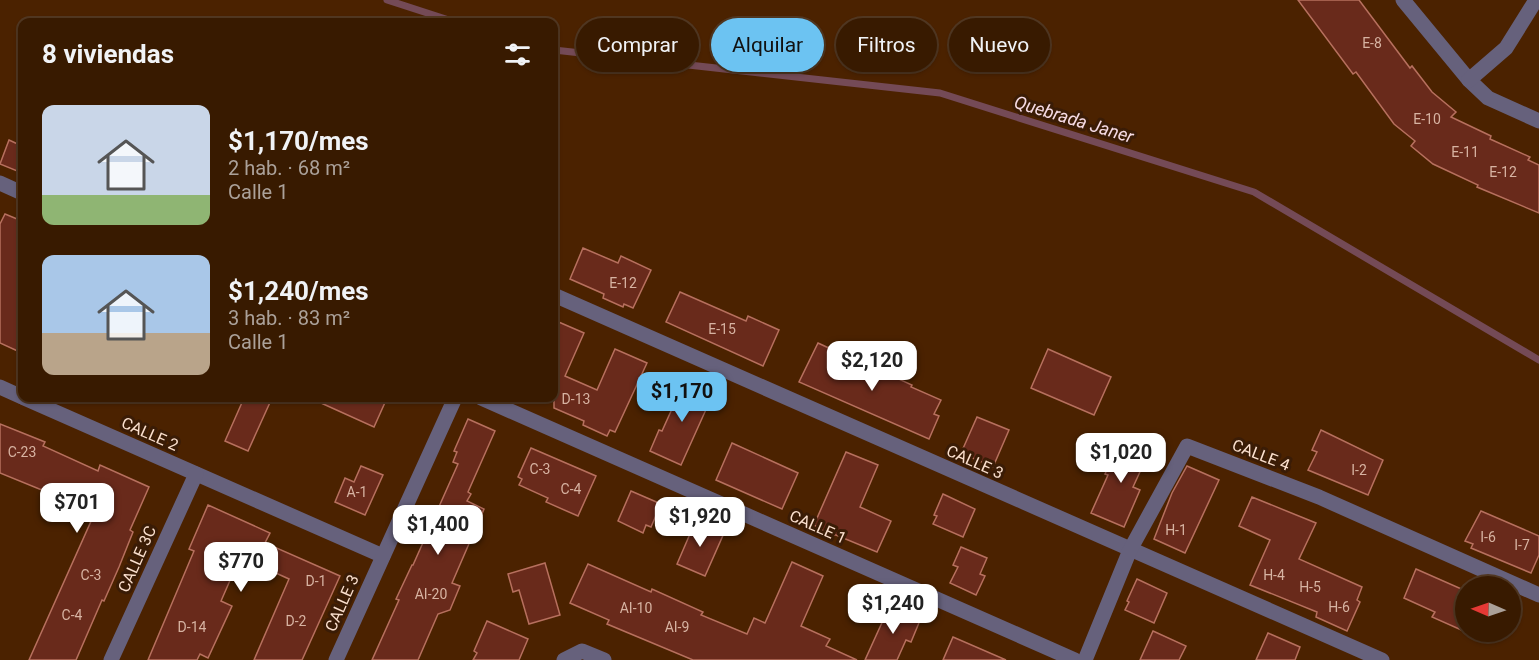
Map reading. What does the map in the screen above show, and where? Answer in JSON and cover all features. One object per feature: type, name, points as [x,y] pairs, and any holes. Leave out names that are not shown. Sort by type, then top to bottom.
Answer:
[{"type":"street","points":[[1403,0],[1468,80],[1488,98],[1539,121]]},
{"type":"street","points":[[1468,80],[1506,48],[1536,0]]},
{"type":"street","points":[[0,183],[18,191]]},
{"type":"street","name":"CALLE 3","points":[[558,297],[1382,660]]},
{"type":"street","name":"CALLE 2","points":[[0,387],[18,395]]},
{"type":"street","name":"CALLE 2","points":[[34,402],[383,556]]},
{"type":"street","name":"CALLE 3","points":[[336,660],[453,402]]},
{"type":"street","name":"CALLE 1","points":[[490,402],[1075,660]]},
{"type":"street","name":"CALLE 4","points":[[1084,660],[1130,550],[1187,446],[1319,497],[1539,595]]},
{"type":"street","name":"CALLE 3C","points":[[111,660],[196,474]]},
{"type":"street","points":[[564,660],[582,651],[604,660]]},
{"type":"building","points":[[1298,0],[1359,0],[1410,68],[1412,66],[1432,92],[1456,112],[1451,117],[1491,136],[1490,139],[1530,157],[1528,160],[1539,165],[1539,213],[1477,187],[1478,185],[1433,164],[1411,146],[1415,141],[1394,124],[1356,72],[1353,74]]},
{"type":"building","points":[[9,140],[18,144],[18,171],[0,164]]},
{"type":"building","points":[[5,214],[18,219],[18,351],[0,343],[0,224]]},
{"type":"building","points":[[583,248],[618,263],[621,256],[651,270],[633,308],[624,304],[623,307],[603,298],[604,294],[570,279]]},
{"type":"building","points":[[680,292],[746,321],[748,316],[779,330],[763,366],[666,322]]},
{"type":"building","points":[[558,322],[584,333],[565,376],[597,390],[615,349],[647,363],[615,432],[610,430],[607,436],[583,425],[584,421],[554,408],[554,402],[558,402]]},
{"type":"building","points":[[818,343],[833,350],[830,358],[862,372],[866,364],[941,400],[934,414],[939,416],[929,439],[799,382]]},
{"type":"building","points":[[1048,349],[1111,377],[1094,415],[1031,388]]},
{"type":"building","points":[[681,380],[713,394],[681,465],[650,451],[676,400],[672,399]]},
{"type":"building","points":[[242,402],[270,402],[248,451],[225,441]]},
{"type":"building","points":[[319,402],[385,402],[374,427]]},
{"type":"building","points":[[977,417],[1009,430],[993,467],[961,453]]},
{"type":"building","points":[[468,419],[495,431],[468,492],[471,494],[467,501],[484,509],[452,583],[460,586],[450,610],[438,614],[418,660],[372,660],[399,600],[396,599],[458,464],[453,462],[457,452],[454,451]]},
{"type":"building","points":[[0,424],[45,442],[43,446],[98,471],[100,465],[149,487],[130,530],[133,532],[119,567],[76,660],[29,660],[96,510],[61,494],[59,497],[0,473]]},
{"type":"building","points":[[1321,430],[1383,460],[1368,495],[1308,470],[1317,452],[1312,450]]},
{"type":"building","points":[[1129,440],[1150,450],[1133,487],[1140,490],[1124,527],[1091,513],[1108,475],[1105,474],[1119,442],[1126,445]]},
{"type":"building","points":[[732,443],[798,473],[782,509],[716,480]]},
{"type":"building","points":[[531,448],[596,476],[578,516],[546,502],[548,498],[519,485],[522,479],[518,477]]},
{"type":"building","points":[[846,452],[878,465],[860,507],[891,521],[877,552],[836,535],[830,535],[814,525]]},
{"type":"building","points":[[361,466],[383,475],[365,515],[335,502],[345,478],[354,482]]},
{"type":"building","points":[[1187,466],[1219,480],[1185,553],[1154,539],[1172,493]]},
{"type":"building","points":[[631,491],[661,504],[651,527],[646,525],[643,533],[618,521]]},
{"type":"building","points":[[943,494],[975,509],[963,537],[933,524],[937,516],[934,515]]},
{"type":"building","points":[[1252,497],[1316,523],[1299,559],[1362,587],[1357,600],[1360,602],[1347,631],[1316,617],[1317,612],[1250,585],[1270,540],[1239,526]]},
{"type":"building","points":[[208,505],[270,533],[265,543],[340,576],[302,660],[254,660],[289,579],[256,564],[251,576],[235,569],[221,601],[232,606],[208,658],[200,654],[197,660],[148,660],[194,551],[189,549]]},
{"type":"building","points":[[1481,511],[1539,536],[1539,555],[1531,573],[1471,548],[1473,544],[1465,541]]},
{"type":"building","points":[[696,520],[724,533],[705,576],[677,564]]},
{"type":"building","points":[[961,547],[987,558],[980,574],[985,576],[976,595],[950,583],[958,567],[953,565]]},
{"type":"building","points":[[792,562],[823,576],[801,626],[830,639],[826,646],[857,660],[693,660],[607,624],[609,620],[570,603],[588,564],[651,592],[652,589],[703,612],[701,615],[747,634],[754,618],[765,623]]},
{"type":"building","points":[[545,563],[560,615],[529,624],[519,590],[513,592],[508,574]]},
{"type":"building","points":[[1416,569],[1455,586],[1455,627],[1432,617],[1435,612],[1404,598]]},
{"type":"building","points":[[1137,579],[1167,593],[1154,623],[1125,610]]},
{"type":"building","points":[[890,605],[921,618],[911,642],[906,640],[897,660],[865,660]]},
{"type":"building","points":[[487,621],[528,639],[519,660],[473,660],[477,653],[474,651]]},
{"type":"building","points":[[1153,631],[1186,646],[1179,660],[1140,660]]},
{"type":"building","points":[[1268,633],[1300,647],[1295,660],[1256,660]]},
{"type":"building","points":[[953,637],[1006,660],[943,660]]},
{"type":"waterway","name":"Quebrada Janer","points":[[387,0],[443,18]]},
{"type":"waterway","name":"Quebrada Janer","points":[[558,50],[940,93],[1254,192],[1539,360]]}]
